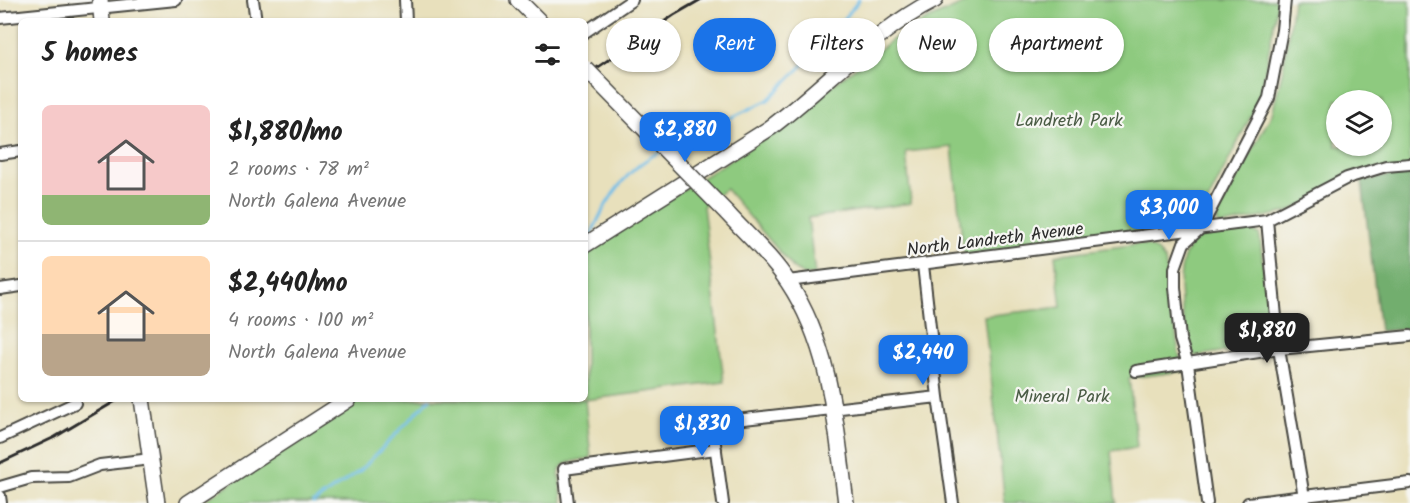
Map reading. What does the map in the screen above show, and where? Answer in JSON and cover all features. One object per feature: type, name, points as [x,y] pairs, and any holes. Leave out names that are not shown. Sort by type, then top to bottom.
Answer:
[{"type":"street","points":[[0,18],[101,10],[176,0]]},
{"type":"street","points":[[253,0],[256,18]]},
{"type":"street","points":[[405,0],[406,18]]},
{"type":"street","points":[[518,0],[536,18]]},
{"type":"street","points":[[588,30],[632,0]]},
{"type":"street","points":[[588,243],[770,128],[798,107],[888,29],[913,11],[935,0]]},
{"type":"street","points":[[1207,503],[1188,363],[1180,339],[1175,268],[1184,243],[1201,228],[1269,98],[1282,30],[1285,0]]},
{"type":"street","points":[[588,71],[727,213],[788,281],[819,347],[828,375],[846,503]]},
{"type":"street","points":[[0,154],[18,151]]},
{"type":"street","name":"North Landreth Avenue","points":[[788,281],[1267,220],[1347,178],[1386,166],[1410,164]]},
{"type":"street","points":[[1267,220],[1280,349],[1304,500]]},
{"type":"street","points":[[924,265],[938,398],[953,503]]},
{"type":"street","points":[[0,289],[18,286]]},
{"type":"street","points":[[1136,371],[1280,349],[1410,336]]},
{"type":"street","points":[[723,503],[713,429],[718,422],[938,398]]},
{"type":"street","points":[[142,402],[157,503]]},
{"type":"street","points":[[188,503],[344,402]]},
{"type":"street","points":[[0,438],[75,403]]},
{"type":"street","points":[[568,503],[564,468],[716,449]]},
{"type":"street","points":[[0,487],[31,478],[72,477],[103,465],[150,459]]},
{"type":"street","points":[[1248,503],[1304,500],[1410,483]]},
{"type":"street","points":[[0,496],[1,503]]},
{"type":"green space","name":"Landreth Park","points":[[971,0],[1278,0],[1261,96],[1197,223],[964,257],[952,147],[906,152],[911,203],[808,218],[815,275],[804,275],[795,270],[726,189],[703,206],[724,382],[588,400],[588,250],[746,150],[850,72],[885,72],[885,46],[897,37],[897,72],[977,72],[977,18],[931,18]]},
{"type":"green space","points":[[1293,0],[1410,0],[1410,167],[1345,183],[1288,212],[1219,226],[1216,216],[1272,114],[1284,65]]},
{"type":"green space","points":[[1410,172],[1410,329],[1380,331],[1362,181]]},
{"type":"green space","points":[[1252,231],[1259,234],[1260,238],[1272,344],[1195,356],[1190,351],[1181,306],[1181,272],[1184,257],[1191,244],[1202,236]]},
{"type":"green space","name":"Mineral Park","points":[[1138,244],[1154,249],[1165,261],[1179,354],[1184,371],[1129,378],[1137,447],[1111,451],[1116,503],[1005,503],[984,316],[1061,307],[1055,255]]},
{"type":"green space","name":"Landreth Park","points":[[353,402],[585,402],[591,458],[569,462],[560,469],[563,503],[201,503]]},
{"type":"waterway","points":[[668,148],[768,100],[828,40],[859,0]]},
{"type":"waterway","points":[[591,235],[610,198],[627,176],[660,152]]},
{"type":"waterway","points":[[313,503],[361,470],[427,402]]},
{"type":"railway","points":[[588,74],[674,15],[700,0]]},
{"type":"railway","points":[[0,463],[55,437],[114,402]]}]
